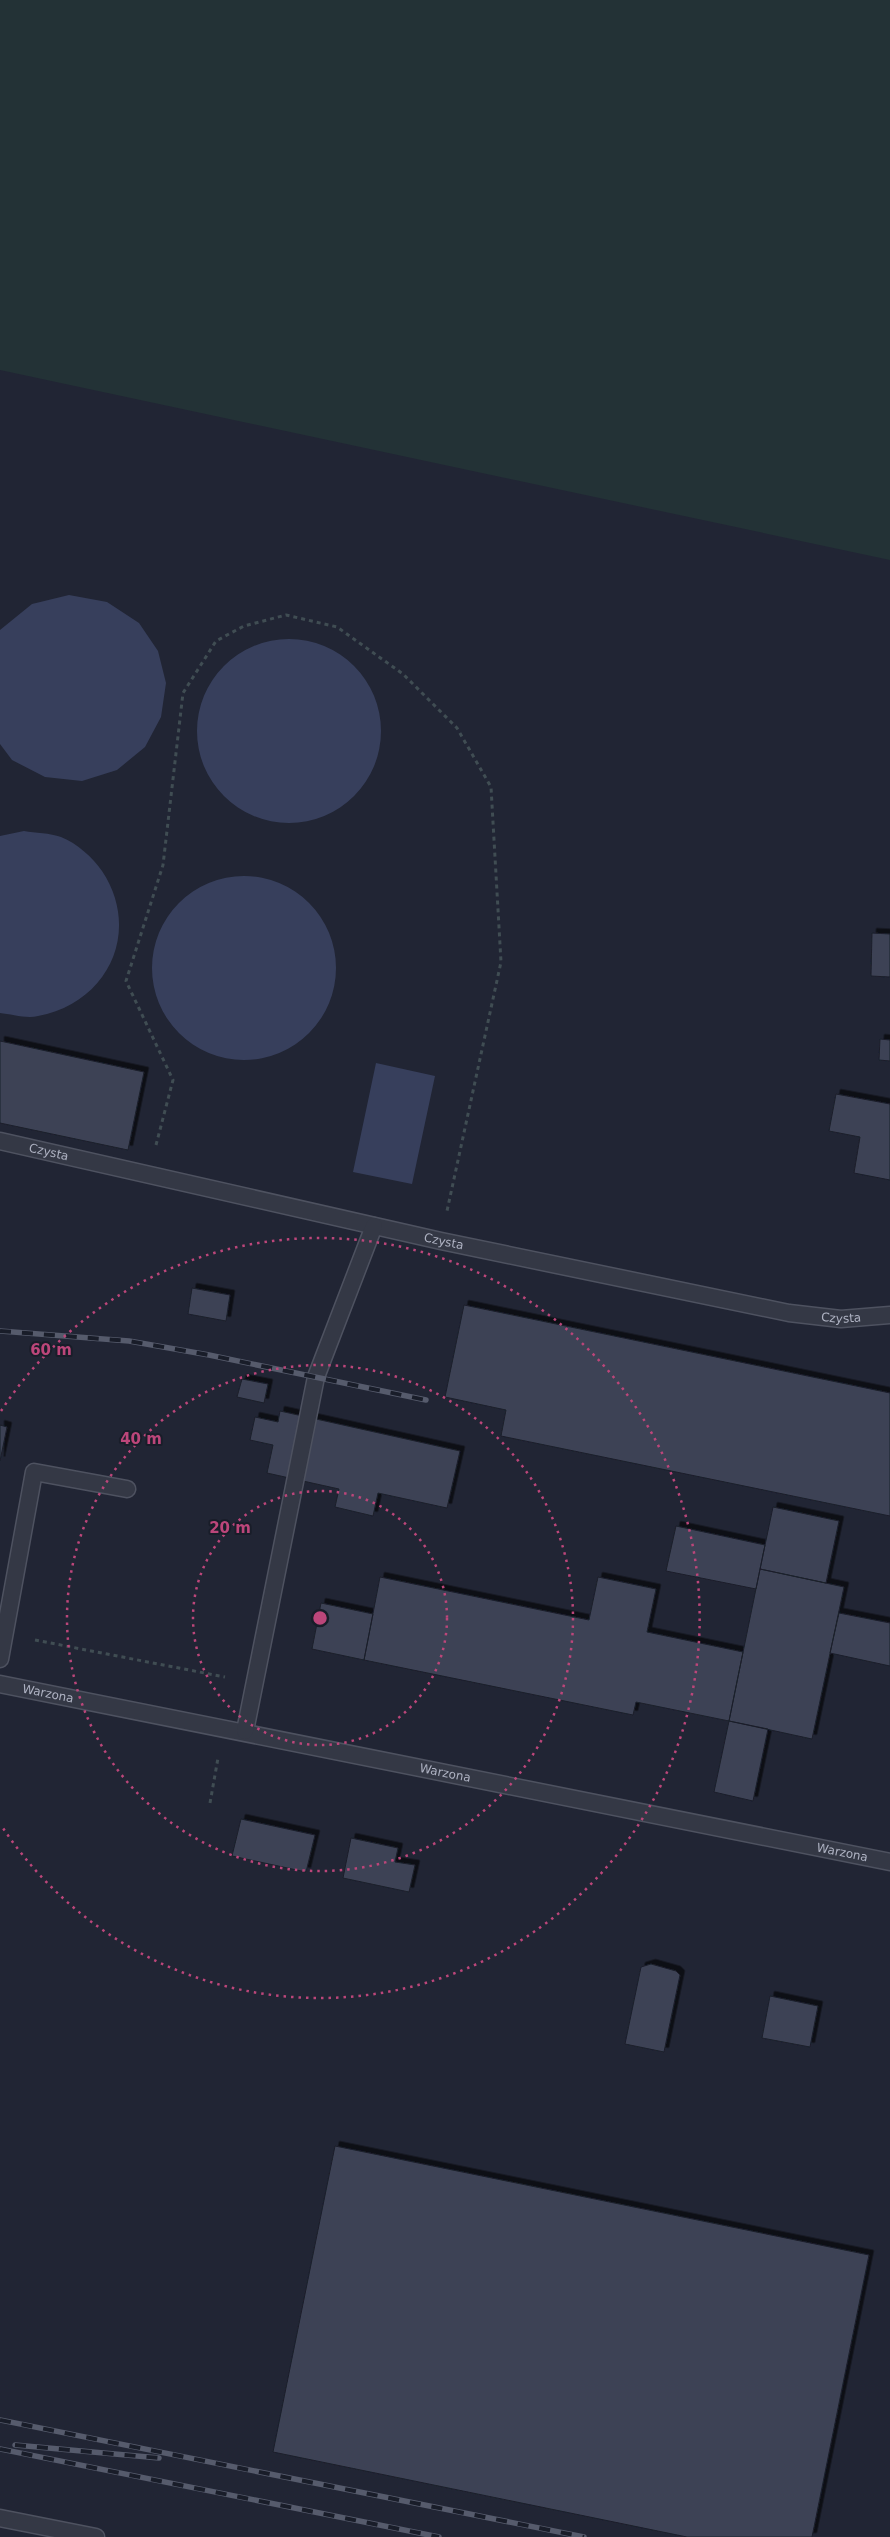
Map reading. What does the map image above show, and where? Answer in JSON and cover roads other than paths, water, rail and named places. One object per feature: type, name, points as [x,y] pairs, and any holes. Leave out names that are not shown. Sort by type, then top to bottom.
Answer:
[{"type":"lane","name":"Czysta","points":[[0,1141],[441,1241],[789,1313],[841,1318],[890,1315]]},
{"type":"lane","points":[[245,1732],[316,1377],[374,1226]]},
{"type":"lane","points":[[0,1659],[34,1472],[127,1489]]},
{"type":"lane","name":"Warzona","points":[[0,1684],[890,1862]]},
{"type":"lane","points":[[0,2518],[96,2537]]},
{"type":"water","points":[[69,595],[107,602],[139,623],[158,651],[166,683],[161,717],[145,747],[117,770],[82,781],[45,777],[12,760],[0,744],[0,630],[32,604]]},
{"type":"water","points":[[280,639],[298,639],[324,646],[340,654],[354,666],[366,680],[374,696],[381,722],[381,740],[374,766],[366,782],[354,796],[340,808],[316,819],[298,823],[280,823],[262,819],[238,808],[212,782],[201,758],[197,740],[197,722],[201,704],[212,680],[238,654],[262,643]]},
{"type":"water","points":[[24,831],[61,837],[84,851],[102,871],[114,894],[119,917],[118,940],[111,961],[100,980],[83,996],[62,1008],[34,1017],[0,1013],[0,836]]},
{"type":"water","points":[[235,876],[253,876],[279,883],[309,903],[329,933],[336,959],[336,977],[329,1003],[309,1033],[287,1049],[271,1056],[253,1060],[235,1060],[217,1056],[201,1049],[186,1039],[173,1026],[163,1011],[156,995],[152,977],[152,959],[156,941],[163,925],[173,910],[186,897],[201,887],[217,880]]},
{"type":"water","points":[[376,1063],[435,1076],[412,1184],[353,1172]]},
{"type":"railway","points":[[0,1331],[129,1341],[209,1355],[426,1400]]},
{"type":"railway","points":[[0,2420],[584,2537]]},
{"type":"railway","points":[[15,2445],[159,2458]]},
{"type":"railway","points":[[0,2449],[439,2537]]}]
